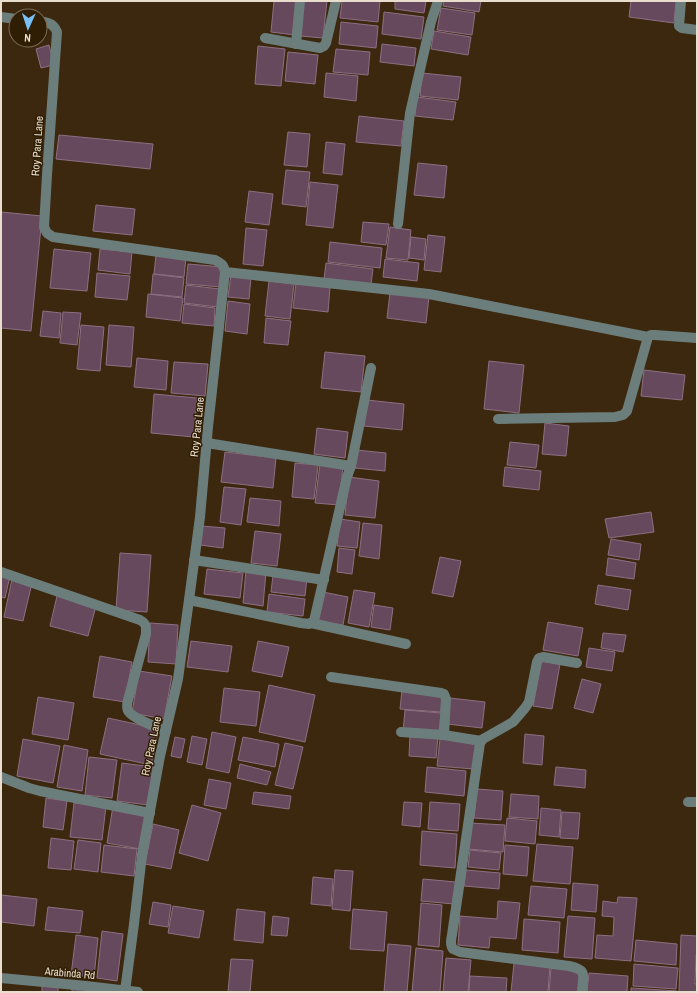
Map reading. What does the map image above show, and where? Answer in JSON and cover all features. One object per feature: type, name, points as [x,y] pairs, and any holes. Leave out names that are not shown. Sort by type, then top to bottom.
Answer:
[{"type":"street","points":[[296,44],[300,1]]},
{"type":"street","points":[[265,38],[320,48],[324,46],[336,1]]},
{"type":"street","points":[[398,224],[410,113],[431,22],[438,1]]},
{"type":"street","points":[[681,1],[679,26],[682,28],[697,30]]},
{"type":"street","name":"Roy Para Lane","points":[[48,23],[55,26],[58,32],[46,175],[44,227],[47,233],[53,237],[215,260],[224,266],[225,272],[200,516],[189,600],[178,679],[160,756],[142,855],[125,991]]},
{"type":"street","points":[[225,272],[428,294],[648,337],[655,335],[697,338]]},
{"type":"street","points":[[498,419],[615,417],[623,415],[626,411],[648,337]]},
{"type":"street","points":[[311,623],[314,620],[348,477],[352,466],[371,368]]},
{"type":"street","points":[[207,443],[352,466]]},
{"type":"street","points":[[194,560],[324,580]]},
{"type":"street","points":[[1,572],[144,622],[146,625],[146,634],[128,700],[127,709],[134,716],[166,731]]},
{"type":"street","points":[[189,600],[301,623],[311,623],[406,644]]},
{"type":"street","points":[[577,663],[543,657],[539,658],[529,702],[525,708],[513,722],[483,738],[481,741],[452,935],[452,947],[460,952],[578,968],[583,973],[582,992]]},
{"type":"street","points":[[331,677],[444,694],[446,699],[444,735]]},
{"type":"street","points":[[401,732],[444,735],[481,741]]},
{"type":"street","points":[[1,777],[40,791],[150,813]]},
{"type":"street","name":"Arabinda Rd","points":[[1,978],[138,992]]},
{"type":"building","points":[[274,1],[297,1],[294,35],[271,32]]},
{"type":"building","points":[[303,1],[327,1],[323,38],[300,36]]},
{"type":"building","points":[[342,1],[380,1],[378,22],[340,18]]},
{"type":"building","points":[[395,1],[426,1],[424,13],[395,9]]},
{"type":"building","points":[[444,1],[481,1],[479,12],[443,6]]},
{"type":"building","points":[[631,1],[676,1],[674,23],[629,17]]},
{"type":"building","points":[[441,8],[475,13],[472,35],[437,30]]},
{"type":"building","points":[[384,12],[424,17],[421,39],[382,34]]},
{"type":"building","points":[[341,22],[378,26],[376,48],[339,44]]},
{"type":"building","points":[[434,31],[471,37],[468,55],[431,49]]},
{"type":"building","points":[[382,44],[416,48],[414,66],[380,62]]},
{"type":"building","points":[[48,45],[54,65],[41,68],[36,49],[48,48]]},
{"type":"building","points":[[258,46],[285,49],[281,86],[255,84]]},
{"type":"building","points":[[336,49],[370,52],[368,75],[333,72]]},
{"type":"building","points":[[288,52],[318,55],[315,84],[285,81]]},
{"type":"building","points":[[326,73],[358,76],[356,101],[324,97]]},
{"type":"building","points":[[422,73],[461,77],[458,100],[420,96]]},
{"type":"building","points":[[417,97],[456,102],[453,120],[415,116]]},
{"type":"building","points":[[359,116],[404,121],[401,146],[356,142]]},
{"type":"building","points":[[288,132],[310,134],[307,167],[284,165]]},
{"type":"building","points":[[59,135],[153,144],[150,169],[56,159]]},
{"type":"building","points":[[326,142],[345,144],[342,175],[323,173]]},
{"type":"building","points":[[418,163],[447,166],[444,198],[414,195]]},
{"type":"building","points":[[286,170],[310,172],[306,207],[282,204]]},
{"type":"building","points":[[310,182],[338,185],[333,228],[306,225]]},
{"type":"building","points":[[249,191],[273,194],[269,225],[245,222]]},
{"type":"building","points":[[96,205],[135,209],[132,235],[93,231]]},
{"type":"building","points":[[1,212],[42,216],[31,331],[1,328]]},
{"type":"building","points":[[363,222],[389,224],[386,245],[361,242]]},
{"type":"building","points":[[390,227],[411,230],[408,260],[386,258]]},
{"type":"building","points":[[246,228],[267,230],[263,266],[243,264]]},
{"type":"building","points":[[428,235],[445,237],[441,272],[424,270]]},
{"type":"building","points":[[411,237],[426,239],[424,260],[409,258]]},
{"type":"building","points":[[330,242],[382,248],[380,268],[328,262]]},
{"type":"building","points":[[54,249],[91,253],[87,291],[50,288]]},
{"type":"building","points":[[100,249],[132,252],[130,274],[98,270]]},
{"type":"building","points":[[156,255],[186,258],[184,277],[154,274]]},
{"type":"building","points":[[385,259],[419,263],[417,281],[383,277]]},
{"type":"building","points":[[326,263],[373,269],[371,284],[324,279]]},
{"type":"building","points":[[188,264],[223,267],[221,287],[186,284]]},
{"type":"building","points":[[97,273],[130,276],[127,300],[95,297]]},
{"type":"building","points":[[153,274],[184,278],[182,297],[151,294]]},
{"type":"building","points":[[231,275],[251,277],[249,299],[228,297]]},
{"type":"building","points":[[269,281],[294,284],[290,319],[265,316]]},
{"type":"building","points":[[296,283],[330,287],[328,312],[293,308]]},
{"type":"building","points":[[186,285],[220,289],[218,307],[184,303]]},
{"type":"building","points":[[390,293],[429,297],[426,323],[387,318]]},
{"type":"building","points":[[148,294],[183,298],[180,321],[146,317]]},
{"type":"building","points":[[228,301],[250,304],[247,334],[225,331]]},
{"type":"building","points":[[184,304],[215,308],[214,326],[182,323]]},
{"type":"building","points":[[43,311],[61,313],[59,338],[40,336]]},
{"type":"building","points":[[63,312],[81,313],[77,345],[60,343]]},
{"type":"building","points":[[266,318],[291,321],[288,345],[264,343]]},
{"type":"building","points":[[81,325],[104,327],[100,371],[77,369]]},
{"type":"building","points":[[109,325],[134,327],[131,367],[106,365]]},
{"type":"building","points":[[325,352],[365,356],[361,392],[321,388]]},
{"type":"building","points":[[137,358],[168,361],[166,390],[134,387]]},
{"type":"building","points":[[489,361],[524,365],[519,413],[484,409]]},
{"type":"building","points":[[174,362],[208,364],[205,396],[171,393]]},
{"type":"building","points":[[644,370],[685,375],[682,400],[641,396]]},
{"type":"building","points":[[154,394],[197,398],[194,437],[151,433]]},
{"type":"building","points":[[367,400],[404,404],[402,430],[364,426]]},
{"type":"building","points":[[545,423],[569,426],[566,456],[542,454]]},
{"type":"building","points":[[317,428],[348,432],[345,458],[314,454]]},
{"type":"building","points":[[510,442],[539,445],[536,468],[507,465]]},
{"type":"building","points":[[356,450],[386,453],[385,471],[355,468]]},
{"type":"building","points":[[225,452],[276,458],[273,488],[221,482]]},
{"type":"building","points":[[295,463],[318,465],[314,499],[292,497]]},
{"type":"building","points":[[320,464],[343,466],[339,505],[315,503]]},
{"type":"building","points":[[505,467],[541,471],[539,490],[503,486]]},
{"type":"building","points":[[349,477],[379,481],[375,518],[345,515]]},
{"type":"building","points":[[224,487],[246,489],[241,525],[220,522]]},
{"type":"building","points":[[250,498],[281,501],[279,526],[247,522]]},
{"type":"building","points":[[651,512],[654,532],[609,538],[605,519]]},
{"type":"building","points":[[340,519],[360,522],[357,548],[337,546]]},
{"type":"building","points":[[363,523],[382,525],[379,559],[359,556]]},
{"type":"building","points":[[202,526],[225,528],[223,548],[200,545]]},
{"type":"building","points":[[255,531],[281,534],[277,566],[251,563]]},
{"type":"building","points":[[611,539],[641,544],[639,560],[608,555]]},
{"type":"building","points":[[339,548],[355,550],[352,574],[337,572]]},
{"type":"building","points":[[120,553],[151,555],[147,612],[116,610]]},
{"type":"building","points":[[440,557],[461,561],[453,597],[432,593]]},
{"type":"building","points":[[608,558],[636,563],[634,579],[606,575]]},
{"type":"building","points":[[207,569],[243,573],[240,598],[204,594]]},
{"type":"building","points":[[246,570],[266,572],[263,606],[243,603]]},
{"type":"building","points":[[1,573],[10,576],[5,598],[1,597]]},
{"type":"building","points":[[273,575],[307,578],[305,596],[271,592]]},
{"type":"building","points":[[12,579],[32,583],[23,621],[4,617]]},
{"type":"building","points":[[598,585],[631,590],[628,610],[595,604]]},
{"type":"building","points":[[354,590],[375,593],[369,627],[348,623]]},
{"type":"building","points":[[323,592],[348,597],[343,625],[318,621]]},
{"type":"building","points":[[269,594],[305,599],[303,616],[267,612]]},
{"type":"building","points":[[57,596],[96,606],[88,636],[50,626]]},
{"type":"building","points":[[374,605],[393,608],[390,630],[371,627]]},
{"type":"building","points":[[548,622],[583,628],[578,656],[543,650]]},
{"type":"building","points":[[150,623],[178,625],[176,664],[148,662]]},
{"type":"building","points":[[603,633],[626,635],[623,652],[601,648]]},
{"type":"building","points":[[191,641],[232,646],[228,672],[187,667]]},
{"type":"building","points":[[258,641],[289,647],[282,677],[252,671]]},
{"type":"building","points":[[589,648],[615,652],[612,671],[586,667]]},
{"type":"building","points":[[100,656],[132,662],[125,702],[93,697]]},
{"type":"building","points":[[541,661],[560,664],[552,709],[533,706]]},
{"type":"building","points":[[139,671],[172,676],[164,719],[132,713]]},
{"type":"building","points":[[582,679],[601,684],[593,713],[574,708]]},
{"type":"building","points":[[269,685],[315,695],[305,742],[259,732]]},
{"type":"building","points":[[224,688],[260,692],[256,726],[220,722]]},
{"type":"building","points":[[402,690],[442,694],[441,712],[400,709]]},
{"type":"building","points":[[38,697],[74,703],[68,740],[32,734]]},
{"type":"building","points":[[450,698],[485,702],[482,728],[447,724]]},
{"type":"building","points":[[405,710],[441,713],[439,734],[403,731]]},
{"type":"building","points":[[108,718],[159,729],[151,765],[100,754]]},
{"type":"building","points":[[212,732],[236,737],[229,773],[206,768]]},
{"type":"building","points":[[525,734],[544,736],[542,765],[523,763]]},
{"type":"building","points":[[410,735],[438,737],[436,758],[409,756]]},
{"type":"building","points":[[192,736],[207,739],[202,765],[187,762]]},
{"type":"building","points":[[175,737],[185,739],[181,758],[171,756]]},
{"type":"building","points":[[243,737],[279,744],[275,767],[238,760]]},
{"type":"building","points":[[23,739],[60,746],[53,783],[17,776]]},
{"type":"building","points":[[440,739],[476,742],[473,769],[437,766]]},
{"type":"building","points":[[285,743],[303,747],[293,789],[275,785]]},
{"type":"building","points":[[64,745],[88,750],[82,791],[57,787]]},
{"type":"building","points":[[89,757],[117,760],[112,798],[85,795]]},
{"type":"building","points":[[122,763],[153,767],[148,805],[117,801]]},
{"type":"building","points":[[240,764],[271,772],[267,785],[237,778]]},
{"type":"building","points":[[427,767],[466,771],[464,796],[425,792]]},
{"type":"building","points":[[556,767],[586,770],[585,788],[554,785]]},
{"type":"building","points":[[209,779],[231,783],[226,809],[204,805]]},
{"type":"building","points":[[477,789],[503,791],[501,820],[474,818]]},
{"type":"building","points":[[254,792],[291,796],[289,809],[252,804]]},
{"type":"building","points":[[511,794],[539,796],[538,819],[509,817]]},
{"type":"building","points":[[46,798],[67,801],[63,830],[43,827]]},
{"type":"building","points":[[404,802],[422,803],[420,827],[402,825]]},
{"type":"building","points":[[430,802],[460,804],[458,831],[428,829]]},
{"type":"building","points":[[74,803],[106,806],[102,840],[70,837]]},
{"type":"building","points":[[192,805],[221,813],[208,861],[179,853]]},
{"type":"building","points":[[113,806],[146,812],[140,849],[107,843]]},
{"type":"building","points":[[541,808],[561,810],[559,837],[539,835]]},
{"type":"building","points":[[562,812],[580,813],[578,839],[560,838]]},
{"type":"building","points":[[507,818],[537,821],[535,844],[505,841]]},
{"type":"building","points":[[470,823],[505,825],[503,852],[468,849]]},
{"type":"building","points":[[153,824],[179,830],[171,869],[145,864]]},
{"type":"building","points":[[422,831],[457,834],[455,868],[420,865]]},
{"type":"building","points":[[51,838],[74,841],[71,870],[48,868]]},
{"type":"building","points":[[78,840],[101,843],[98,872],[74,869]]},
{"type":"building","points":[[537,844],[573,847],[570,884],[533,881]]},
{"type":"building","points":[[104,845],[137,849],[134,876],[101,872]]},
{"type":"building","points":[[505,845],[529,847],[527,876],[503,874]]},
{"type":"building","points":[[470,850],[501,853],[499,870],[468,867]]},
{"type":"building","points":[[335,870],[353,871],[350,911],[332,909]]},
{"type":"building","points":[[466,870],[500,873],[499,889],[464,886]]},
{"type":"building","points":[[313,877],[333,879],[331,906],[311,904]]},
{"type":"building","points":[[423,879],[456,882],[454,904],[421,901]]},
{"type":"building","points":[[573,883],[598,885],[596,912],[571,910]]},
{"type":"building","points":[[531,886],[567,889],[564,918],[528,915]]},
{"type":"building","points":[[1,895],[37,899],[34,926],[1,922]]},
{"type":"building","points":[[618,897],[637,898],[631,961],[595,958],[597,935],[613,936],[614,917],[602,916],[603,901],[617,903]]},
{"type":"building","points":[[498,901],[520,903],[516,939],[490,937],[489,948],[458,945],[460,916],[497,919]]},
{"type":"building","points":[[153,902],[171,905],[168,927],[149,924]]},
{"type":"building","points":[[421,903],[442,905],[439,947],[418,945]]},
{"type":"building","points":[[173,906],[204,911],[199,938],[168,933]]},
{"type":"building","points":[[48,907],[83,911],[80,933],[45,930]]},
{"type":"building","points":[[237,909],[265,912],[263,943],[234,940]]},
{"type":"building","points":[[353,909],[387,912],[384,951],[350,949]]},
{"type":"building","points":[[273,916],[289,918],[287,936],[271,935]]},
{"type":"building","points":[[568,916],[595,918],[592,959],[564,957]]},
{"type":"building","points":[[524,919],[560,922],[558,953],[522,950]]},
{"type":"building","points":[[102,931],[123,934],[117,981],[97,978]]},
{"type":"building","points":[[76,935],[98,938],[94,977],[71,975]]},
{"type":"building","points":[[681,935],[697,936],[695,984],[697,984],[697,992],[679,992]]},
{"type":"building","points":[[636,940],[677,944],[676,965],[634,961]]},
{"type":"building","points":[[388,944],[411,946],[407,992],[384,992]]},
{"type":"building","points":[[416,948],[443,951],[440,992],[412,992]]},
{"type":"building","points":[[446,958],[471,960],[468,992],[443,992]]},
{"type":"building","points":[[231,959],[253,960],[250,992],[228,992]]},
{"type":"building","points":[[514,963],[550,966],[548,992],[511,992]]},
{"type":"building","points":[[634,964],[678,968],[676,989],[633,986]]},
{"type":"building","points":[[551,968],[581,970],[578,992],[549,992]]},
{"type":"building","points":[[589,973],[628,976],[627,992],[587,992]]},
{"type":"building","points":[[470,976],[507,978],[506,992],[469,992]]},
{"type":"building","points":[[42,986],[58,987],[58,992],[42,992]]},
{"type":"building","points":[[72,987],[99,992],[72,992]]},
{"type":"building","points":[[631,988],[677,991],[677,992],[631,992]]}]
